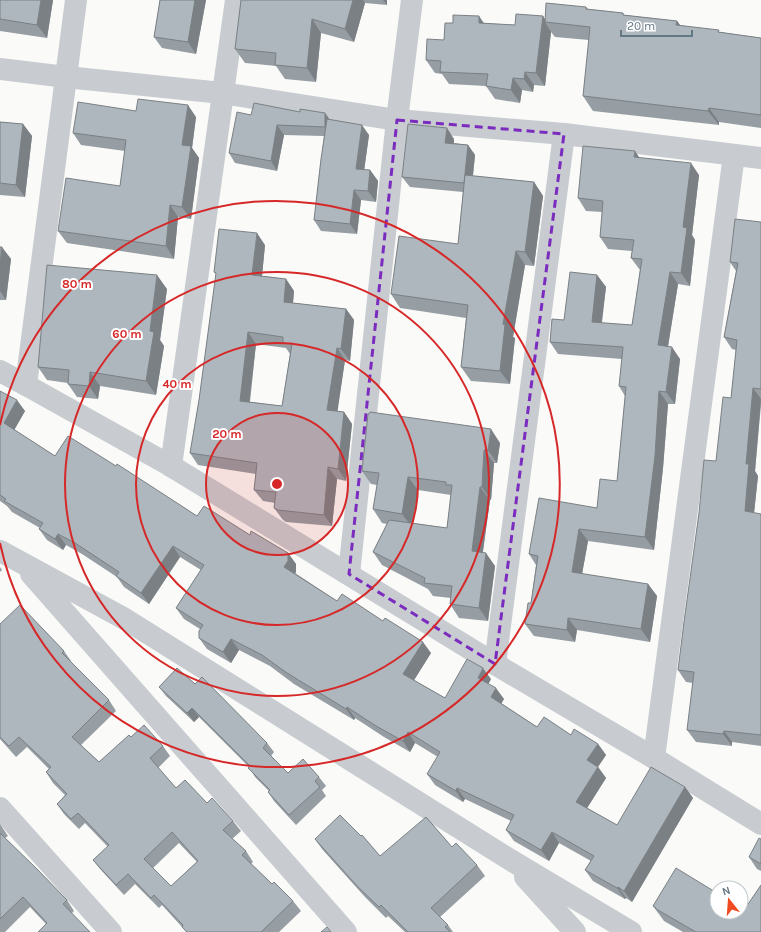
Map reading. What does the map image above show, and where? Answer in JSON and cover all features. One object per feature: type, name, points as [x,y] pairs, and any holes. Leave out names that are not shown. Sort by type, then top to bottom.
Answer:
[{"type":"street","points":[[26,385],[76,0]]},
{"type":"street","points":[[171,466],[236,0]]},
{"type":"street","points":[[349,574],[397,120],[412,0]]},
{"type":"street","points":[[0,69],[222,93],[397,120],[564,134],[761,158]]},
{"type":"street","points":[[495,664],[564,134]]},
{"type":"street","points":[[654,758],[734,155]]},
{"type":"street","points":[[0,371],[171,466],[761,824]]},
{"type":"street","points":[[0,551],[125,620],[509,859],[631,932]]},
{"type":"street","points":[[22,563],[346,932]]},
{"type":"street","points":[[0,808],[111,932]]},
{"type":"street","points":[[509,859],[575,932]]},
{"type":"highlighted area","points":[[397,120],[564,134],[495,664],[349,574]]},
{"type":"building","points":[[0,0],[41,0],[37,25],[0,19]]},
{"type":"building","points":[[160,0],[195,0],[188,42],[154,37]]},
{"type":"building","points":[[241,0],[353,0],[345,29],[312,19],[307,68],[275,65],[276,53],[235,49]]},
{"type":"building","points":[[546,3],[586,7],[586,9],[623,13],[623,15],[677,21],[676,25],[719,30],[718,32],[761,38],[761,115],[709,108],[708,111],[583,96],[590,27],[545,22]]},
{"type":"building","points":[[516,14],[543,16],[536,73],[525,72],[524,79],[513,78],[511,90],[486,86],[488,74],[440,72],[441,61],[426,60],[427,39],[444,40],[445,23],[453,23],[453,15],[479,16],[479,23],[515,25]]},
{"type":"building","points":[[138,99],[188,105],[182,145],[191,146],[182,207],[170,205],[166,246],[58,231],[66,178],[120,186],[126,140],[73,133],[78,102],[136,111]]},
{"type":"building","points":[[254,103],[300,112],[300,109],[325,113],[325,127],[277,125],[271,161],[229,153],[237,112],[251,115]]},
{"type":"building","points":[[327,119],[362,125],[356,169],[370,170],[368,191],[354,190],[350,224],[314,220]]},
{"type":"building","points":[[0,122],[23,124],[16,185],[0,183]]},
{"type":"building","points":[[408,124],[447,128],[445,143],[468,145],[464,183],[402,177]]},
{"type":"building","points":[[583,146],[635,151],[634,157],[691,163],[683,227],[687,228],[681,273],[670,272],[658,345],[672,347],[666,392],[659,391],[655,456],[645,537],[579,529],[572,572],[648,584],[641,629],[568,618],[567,630],[525,624],[528,603],[531,603],[538,556],[529,554],[539,498],[597,508],[600,479],[617,481],[626,387],[619,386],[623,347],[550,342],[552,319],[564,320],[570,272],[597,275],[592,322],[632,325],[642,259],[631,258],[634,240],[600,237],[603,201],[578,198]]},
{"type":"building","points":[[465,175],[534,182],[525,252],[516,251],[503,324],[505,325],[500,371],[461,367],[468,305],[391,294],[399,236],[458,244]]},
{"type":"building","points":[[735,219],[761,222],[761,389],[753,388],[746,464],[749,464],[745,511],[761,514],[761,735],[724,731],[723,734],[687,730],[694,672],[678,670],[699,513],[704,460],[716,461],[723,397],[731,398],[737,340],[724,337],[738,263],[730,262]]},
{"type":"building","points":[[219,229],[257,233],[252,275],[286,279],[284,302],[346,309],[341,349],[337,348],[327,410],[344,412],[338,469],[328,467],[324,515],[278,510],[274,508],[276,492],[254,490],[257,463],[190,453],[199,400],[216,273],[214,272]],"holes":[[[248,332],[283,337],[283,343],[292,344],[282,406],[240,401]]]},
{"type":"building","points":[[0,247],[2,247],[0,266]]},
{"type":"building","points":[[47,265],[157,275],[150,331],[154,332],[146,381],[90,372],[89,386],[68,384],[69,370],[38,367]]},
{"type":"building","points":[[0,391],[17,400],[4,423],[55,456],[68,436],[116,466],[117,464],[197,516],[204,506],[250,535],[251,531],[288,553],[288,561],[284,567],[337,601],[342,594],[383,621],[385,618],[423,642],[403,674],[445,698],[467,659],[483,668],[478,678],[496,688],[491,697],[537,727],[544,717],[571,735],[574,729],[598,744],[587,760],[598,767],[576,802],[617,825],[651,767],[685,787],[624,891],[585,870],[594,856],[552,832],[541,850],[506,830],[514,815],[457,788],[456,791],[427,774],[440,752],[408,732],[403,741],[347,707],[346,709],[287,673],[262,655],[231,639],[223,652],[199,638],[199,631],[203,625],[176,608],[204,565],[173,546],[141,593],[116,576],[119,572],[75,543],[58,534],[55,539],[39,529],[43,523],[4,501],[6,499],[0,495]]},
{"type":"building","points":[[370,412],[491,429],[488,450],[484,450],[482,487],[480,487],[472,551],[486,553],[479,608],[450,604],[452,586],[424,583],[425,578],[373,552],[389,520],[447,528],[452,485],[446,485],[446,482],[408,477],[402,514],[373,509],[379,473],[362,471],[368,414]]},
{"type":"building","points":[[20,605],[64,651],[62,653],[109,700],[72,737],[99,762],[129,735],[131,737],[144,725],[163,746],[150,758],[176,788],[185,780],[207,803],[212,798],[233,821],[223,830],[246,851],[242,855],[272,884],[274,882],[293,901],[261,932],[187,932],[182,927],[183,925],[154,895],[151,898],[128,874],[116,885],[93,860],[109,845],[78,813],[71,819],[57,804],[67,794],[46,772],[51,767],[19,737],[9,746],[0,737],[0,624]],"holes":[[[172,832],[198,861],[171,886],[144,859]]]},
{"type":"building","points":[[177,668],[195,684],[202,677],[267,743],[263,748],[288,773],[303,759],[319,777],[315,781],[320,787],[289,815],[268,792],[270,790],[248,768],[250,766],[192,708],[187,713],[159,687]]},
{"type":"building","points":[[340,815],[361,836],[362,835],[380,856],[426,817],[452,847],[456,843],[477,865],[431,908],[448,925],[445,927],[450,932],[408,932],[381,905],[379,907],[357,886],[315,839]]},
{"type":"building","points":[[0,833],[67,900],[63,904],[90,932],[38,932],[47,923],[23,897],[0,919]]},
{"type":"building","points":[[759,838],[761,839],[761,864],[749,857]]},
{"type":"building","points":[[676,868],[709,888],[709,920],[749,920],[749,903],[761,885],[761,932],[696,932],[653,906]]},
{"type":"building","points":[[327,927],[331,932],[321,932]]}]
